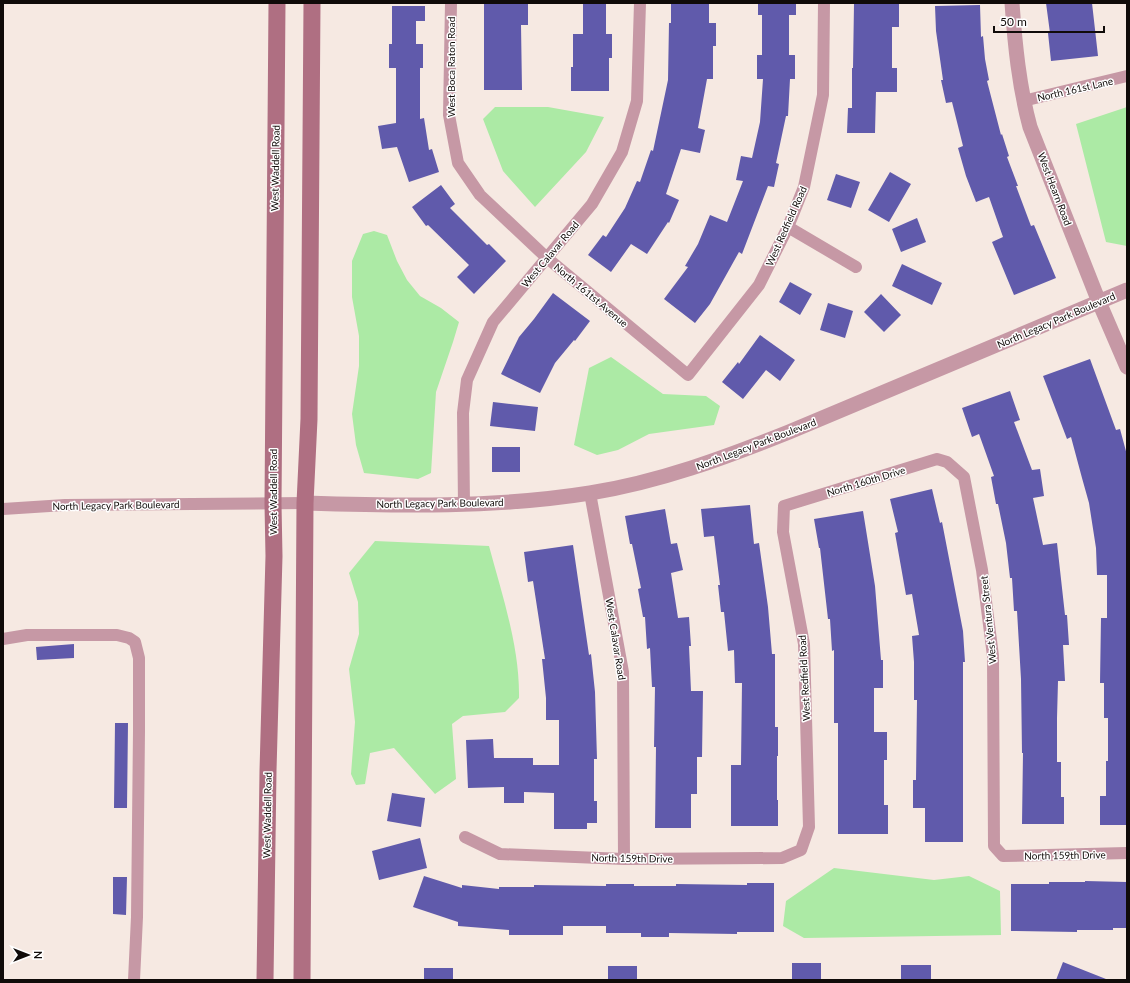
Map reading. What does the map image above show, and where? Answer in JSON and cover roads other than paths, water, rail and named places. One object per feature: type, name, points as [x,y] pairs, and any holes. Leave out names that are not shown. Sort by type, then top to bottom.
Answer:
[{"type":"main road","name":"West Waddell Road","points":[[265,980],[268,771],[274,556],[272,504],[277,3]]},
{"type":"main road","points":[[302,980],[305,503],[309,419],[312,3]]},
{"type":"street","name":"West Boca Raton Road","points":[[451,3],[449,115],[458,163],[480,195]]},
{"type":"street","name":"West Calavar Road","points":[[464,505],[463,413],[467,380],[493,322],[592,204],[622,152],[638,101],[640,3]]},
{"type":"street","name":"West Redfield Road","points":[[688,376],[759,285],[788,227],[804,187],[823,96],[824,3]]},
{"type":"street","name":"West Hearn Road","points":[[1012,3],[1016,52],[1023,101],[1030,126],[1099,302],[1127,367]]},
{"type":"street","name":"North 161st Lane","points":[[1023,101],[1127,76]]},
{"type":"street","name":"North 161tst Avenue","points":[[480,195],[547,258],[688,376]]},
{"type":"street","points":[[788,227],[856,267]]},
{"type":"street","name":"North Legacy Park Boulevard","points":[[3,509],[65,505],[305,503],[464,505],[517,502],[590,493],[648,481],[691,469],[738,452],[1127,290]]},
{"type":"street","name":"North 160th Drive","points":[[784,506],[937,459],[947,462]]},
{"type":"street","name":"West Ventura Street","points":[[947,462],[964,477],[982,570],[993,656],[994,846],[1003,856]]},
{"type":"street","name":"West Calavar Road","points":[[590,493],[623,672],[624,859]]},
{"type":"street","name":"West Redfield Road","points":[[784,506],[783,532],[804,644],[809,827],[801,850]]},
{"type":"street","points":[[3,639],[28,635],[117,635],[129,638],[135,642],[139,658],[140,731],[137,917],[134,980]]},
{"type":"street","name":"North 159th Drive","points":[[465,837],[500,854],[624,859],[782,858],[801,850]]},
{"type":"street","name":"North 159th Drive","points":[[1003,856],[1127,854]]}]
